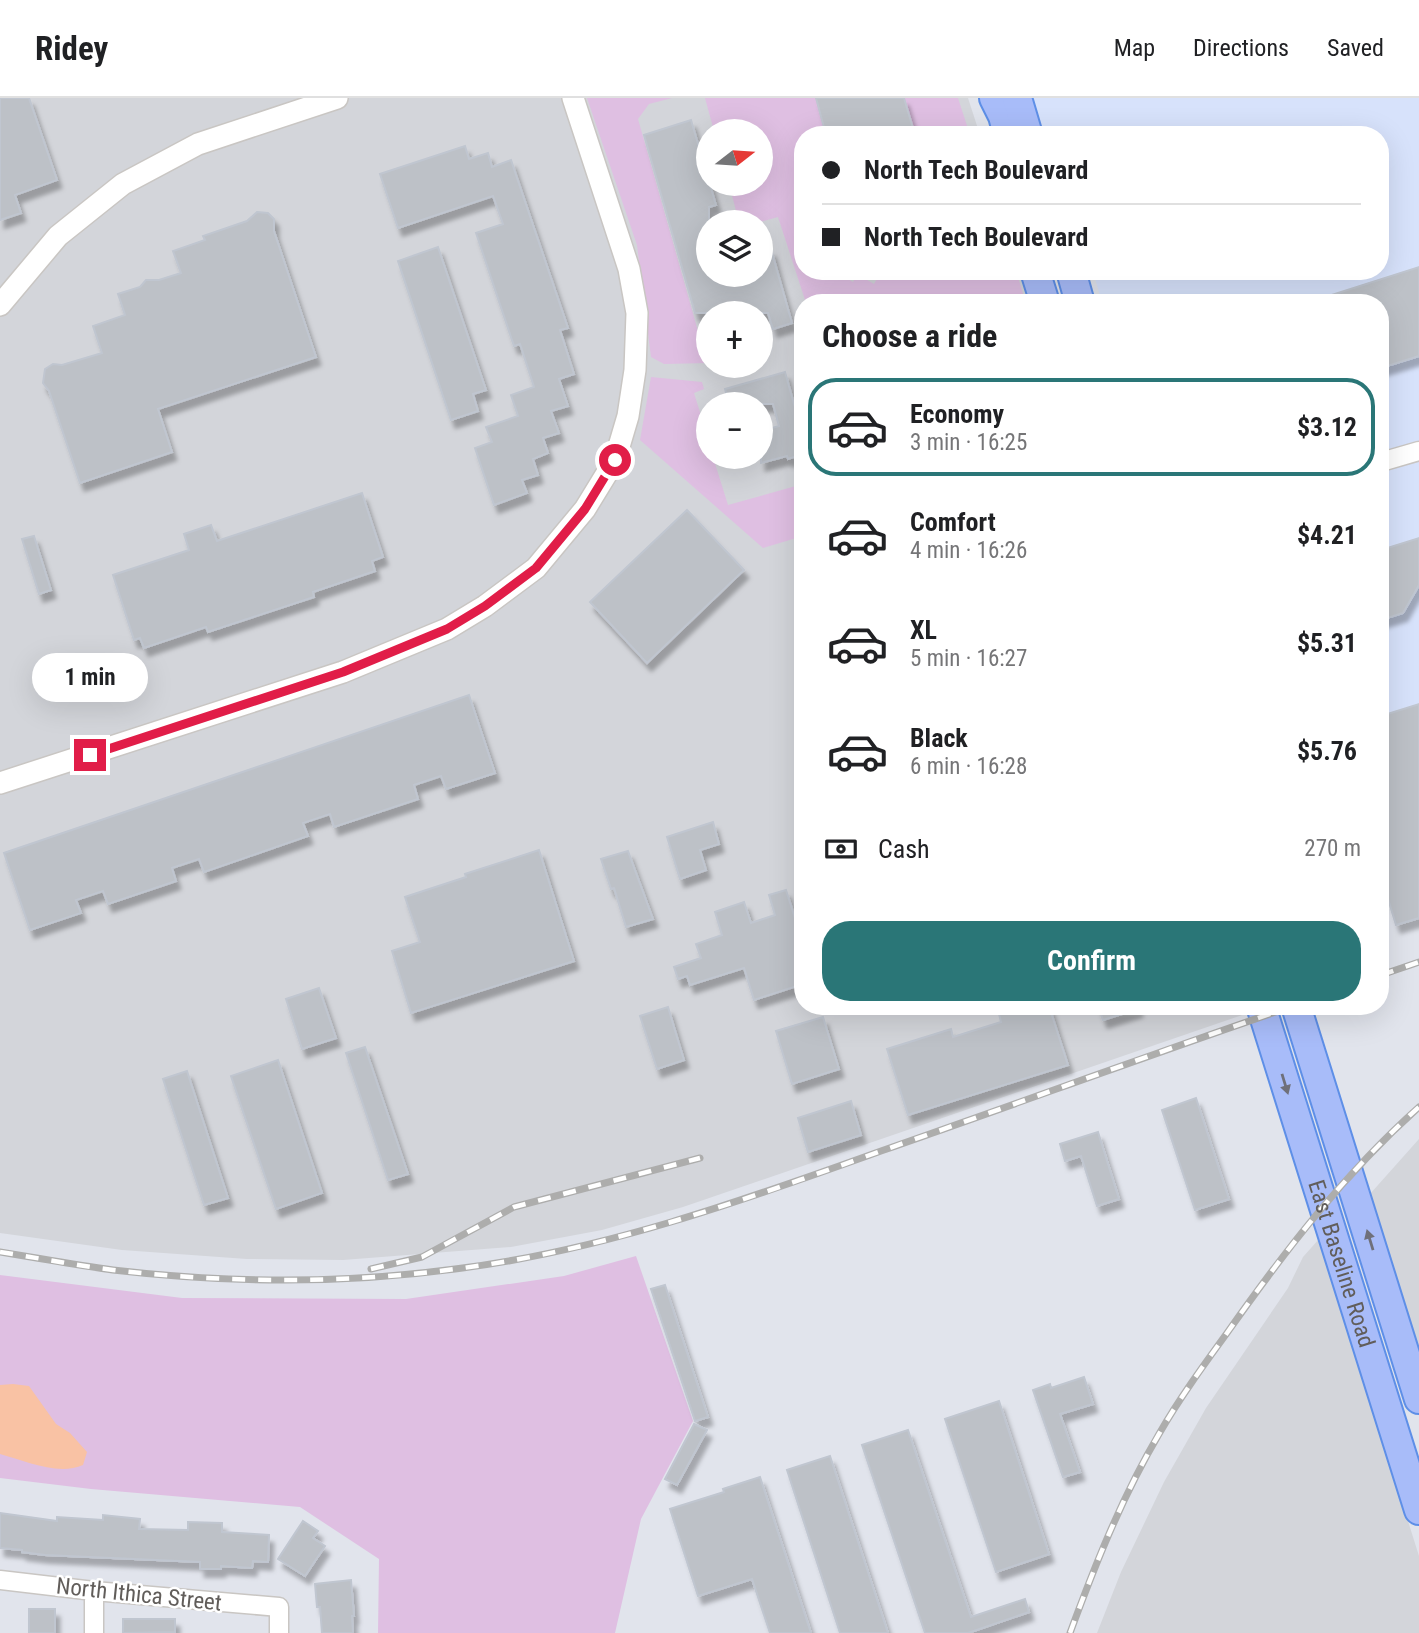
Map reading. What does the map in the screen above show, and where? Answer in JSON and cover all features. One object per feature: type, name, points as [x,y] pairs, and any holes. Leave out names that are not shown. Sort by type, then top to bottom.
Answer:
[{"type":"main road","points":[[983,98],[991,126]]},
{"type":"main road","points":[[994,98],[1005,126]]},
{"type":"main road","points":[[1017,98],[1025,126]]},
{"type":"main road","name":"East Baseline Road","points":[[1263,1015],[1419,1510]]},
{"type":"main road","name":"East Baseline Road","points":[[1299,1015],[1419,1399]]},
{"type":"main road","points":[[1339,1257],[1356,1264],[1375,1305],[1402,1342]]},
{"type":"main road","points":[[1373,1359],[1393,1383],[1410,1426],[1419,1434]]},
{"type":"street","points":[[0,305],[58,236],[123,184],[198,144],[337,98]]},
{"type":"street","points":[[0,783],[343,672],[447,629],[485,606],[536,568],[585,509],[615,460],[628,416],[635,370],[638,313],[629,269],[573,98]]},
{"type":"street","points":[[1389,460],[1419,451]]},
{"type":"street","name":"North Ithica Street","points":[[0,1580],[279,1608],[279,1633]]},
{"type":"street","points":[[94,1591],[94,1633]]},
{"type":"shaded area","points":[[0,98],[968,98],[977,126],[794,126],[794,280],[1025,280],[1029,294],[794,294],[794,1015],[1242,1015],[683,1207],[602,1230],[511,1247],[343,1260],[247,1259],[122,1250],[0,1233]]},
{"type":"shaded area","points":[[587,98],[672,98],[649,104],[638,119],[696,324],[696,363],[664,364],[651,357],[637,245]]},
{"type":"shaded area","points":[[705,98],[816,98],[824,126],[794,126],[794,266],[778,217],[773,218],[773,210],[736,210],[732,196],[774,196],[774,119],[711,119]]},
{"type":"shaded area","points":[[904,98],[958,98],[967,126],[912,126]]},
{"type":"shaded area","points":[[1031,98],[1419,98],[1419,752],[1389,761],[1389,294],[1099,294],[1096,280],[1389,280],[1389,126],[1039,126]]},
{"type":"shaded area","points":[[799,280],[867,280],[874,284],[876,280],[1019,280],[1023,294],[803,294]]},
{"type":"shaded area","points":[[651,377],[702,382],[704,389],[694,393],[696,469],[717,469],[728,505],[794,487],[794,539],[763,548],[640,440]]},
{"type":"shaded area","points":[[1419,1139],[1419,1353],[1370,1194]]},
{"type":"shaded area","points":[[1319,1239],[1419,1556],[1419,1633],[1097,1633],[1121,1572],[1164,1482],[1206,1408],[1288,1288],[1303,1257]]},
{"type":"shaded area","points":[[636,1256],[693,1421],[641,1519],[615,1633],[378,1633],[379,1559],[300,1507],[91,1489],[0,1478],[0,1275],[182,1298],[406,1299],[564,1276]]},
{"type":"shaded area","points":[[0,1385],[29,1386],[56,1424],[70,1433],[87,1452],[83,1465],[53,1468],[0,1454]]},
{"type":"building","points":[[0,98],[29,98],[57,180],[15,195],[21,213],[0,220]]},
{"type":"building","points":[[816,98],[904,98],[912,126],[824,126]]},
{"type":"building","points":[[691,120],[696,137],[696,196],[713,196],[716,205],[709,207],[709,210],[696,210],[696,287],[773,287],[773,256],[792,323],[773,329],[773,301],[696,301],[695,313],[644,135]]},
{"type":"building","points":[[465,146],[469,159],[488,153],[492,167],[511,160],[568,328],[560,330],[574,374],[559,379],[568,406],[551,411],[559,433],[543,438],[548,453],[533,459],[538,475],[522,480],[527,493],[494,505],[475,448],[492,442],[486,427],[518,416],[511,395],[534,387],[520,344],[514,346],[476,233],[503,224],[493,196],[398,228],[380,174]]},
{"type":"building","points":[[257,212],[268,213],[274,219],[274,231],[316,357],[158,409],[172,452],[80,483],[49,391],[43,383],[45,369],[53,364],[62,365],[102,353],[93,326],[125,315],[118,294],[140,287],[146,280],[159,280],[181,273],[173,251],[205,240],[203,236],[247,221]]},
{"type":"building","points":[[438,247],[486,390],[473,394],[478,411],[451,420],[398,261]]},
{"type":"building","points":[[1419,267],[1419,356],[1389,365],[1389,294],[1335,294],[1378,280],[1389,280],[1389,277]]},
{"type":"building","points":[[785,372],[794,404],[794,457],[773,460],[773,428],[779,426],[773,392],[726,392],[725,389],[773,378],[773,375]]},
{"type":"building","points":[[362,493],[383,557],[372,561],[375,571],[313,592],[314,597],[208,632],[206,627],[144,648],[140,638],[134,640],[113,575],[189,550],[184,534],[211,525],[217,541]]},
{"type":"building","points":[[687,510],[744,570],[647,663],[590,602]]},
{"type":"building","points":[[34,536],[51,590],[39,594],[22,539]]},
{"type":"building","points":[[1419,538],[1419,585],[1403,613],[1389,617],[1389,547]]},
{"type":"building","points":[[469,695],[495,773],[446,789],[441,776],[414,785],[418,799],[334,827],[330,814],[303,823],[308,836],[204,872],[199,859],[172,868],[176,881],[108,904],[103,891],[76,900],[81,913],[30,930],[4,853]]},
{"type":"building","points":[[1419,704],[1419,918],[1396,925],[1389,902],[1389,713]]},
{"type":"building","points":[[713,822],[719,844],[700,850],[706,870],[680,879],[667,837]]},
{"type":"building","points":[[539,850],[574,961],[411,1013],[392,951],[420,942],[405,897]]},
{"type":"building","points":[[628,851],[653,919],[626,927],[614,888],[611,889],[601,859]]},
{"type":"building","points":[[786,890],[794,915],[794,987],[754,1000],[744,968],[690,985],[687,976],[678,979],[674,967],[701,958],[696,944],[722,935],[715,912],[744,902],[751,923],[775,915],[769,895]]},
{"type":"building","points":[[319,988],[336,1038],[302,1049],[286,999]]},
{"type":"building","points":[[668,1007],[684,1060],[657,1069],[640,1016]]},
{"type":"building","points":[[999,1015],[1052,1015],[1068,1065],[908,1115],[887,1049],[951,1029],[953,1037],[1001,1022]]},
{"type":"building","points":[[1101,1015],[1119,1015],[1103,1020]]},
{"type":"building","points":[[823,1017],[839,1069],[792,1084],[776,1031]]},
{"type":"building","points":[[365,1047],[408,1174],[388,1180],[346,1053]]},
{"type":"building","points":[[278,1060],[322,1193],[276,1209],[231,1076]]},
{"type":"building","points":[[187,1071],[228,1198],[204,1205],[163,1079]]},
{"type":"building","points":[[1196,1098],[1229,1199],[1195,1210],[1162,1110]]},
{"type":"building","points":[[851,1101],[861,1135],[808,1152],[798,1118]]},
{"type":"building","points":[[1098,1132],[1119,1199],[1097,1206],[1081,1156],[1065,1161],[1060,1144]]},
{"type":"building","points":[[665,1285],[708,1417],[695,1421],[651,1289]]},
{"type":"building","points":[[1084,1377],[1093,1404],[1060,1414],[1080,1472],[1063,1477],[1033,1390],[1050,1384],[1051,1388]]},
{"type":"building","points":[[999,1401],[1049,1554],[996,1572],[945,1419]]},
{"type":"building","points":[[694,1424],[707,1430],[677,1485],[665,1479]]},
{"type":"building","points":[[908,1430],[971,1617],[1025,1599],[1029,1612],[968,1633],[925,1633],[862,1445]]},
{"type":"building","points":[[830,1456],[888,1633],[840,1633],[787,1470]]},
{"type":"building","points":[[760,1477],[811,1633],[770,1633],[752,1579],[698,1596],[670,1509]]},
{"type":"building","points":[[0,1513],[57,1521],[57,1517],[103,1520],[103,1515],[140,1519],[139,1529],[188,1530],[188,1522],[222,1523],[222,1532],[269,1535],[268,1562],[253,1561],[252,1568],[221,1566],[221,1569],[200,1569],[200,1562],[45,1555],[0,1548]]},
{"type":"building","points":[[303,1521],[318,1531],[313,1538],[325,1546],[305,1576],[278,1559]]},
{"type":"building","points":[[351,1580],[353,1633],[322,1633],[315,1584]]},
{"type":"building","points":[[29,1609],[55,1609],[55,1633],[29,1633]]},
{"type":"building","points":[[123,1619],[175,1619],[175,1632],[123,1633]]},
{"type":"railway","points":[[1389,972],[1419,962]]},
{"type":"railway","points":[[0,1252],[113,1270],[284,1280],[412,1274],[510,1261],[618,1237],[724,1206],[1267,1015]]},
{"type":"railway","points":[[1070,1633],[1121,1507],[1183,1395],[1317,1214],[1366,1159],[1419,1107]]},
{"type":"railway","points":[[371,1269],[422,1257],[514,1207],[700,1158]]},
{"type":"route","points":[[90,755],[343,672],[447,629],[485,606],[536,568],[585,509],[615,460]]}]
